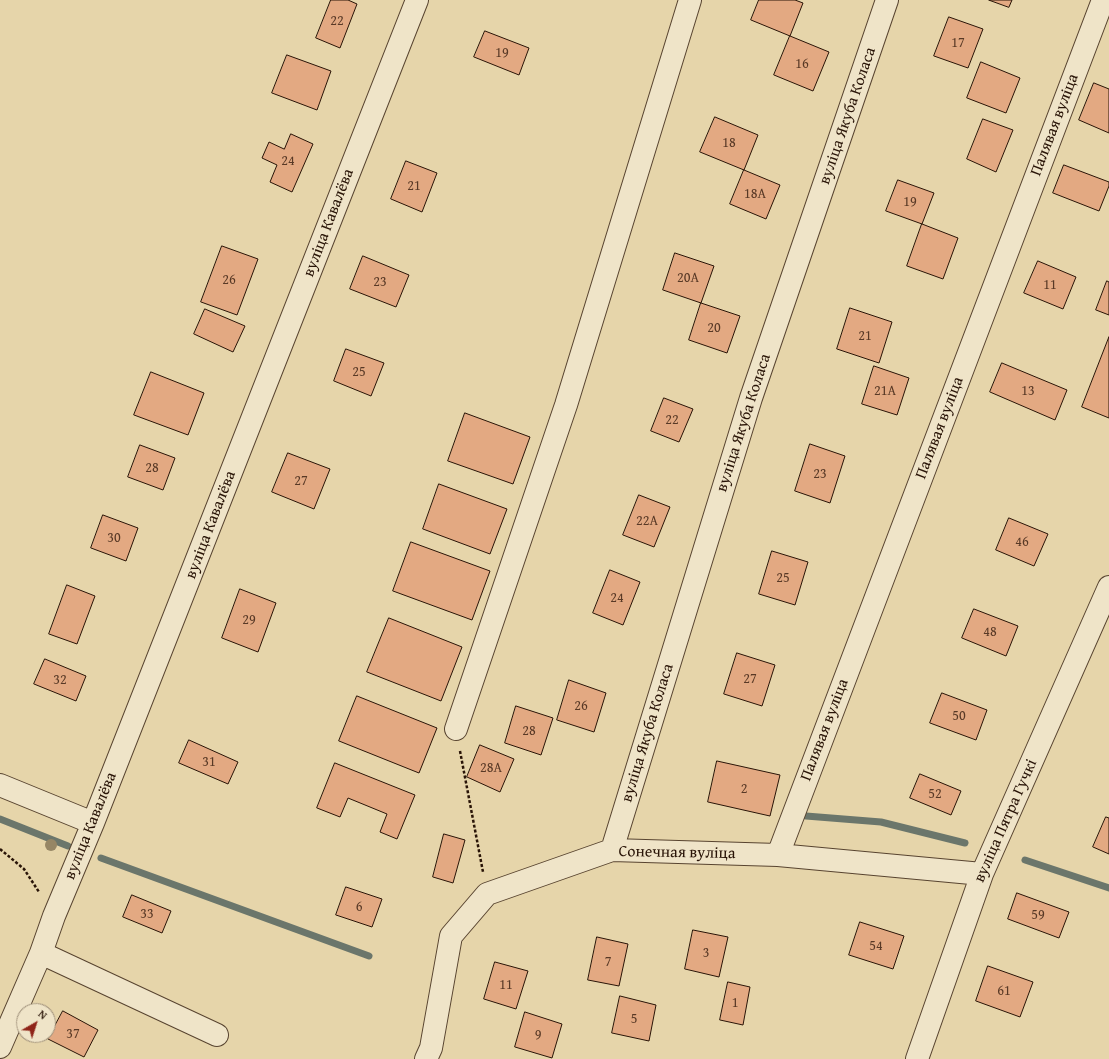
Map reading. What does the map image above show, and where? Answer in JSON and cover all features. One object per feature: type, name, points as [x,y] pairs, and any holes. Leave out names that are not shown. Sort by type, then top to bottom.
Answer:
[{"type":"street","name":"вуліца Кавалёва","points":[[0,1047],[41,953],[54,916],[93,823],[416,0]]},
{"type":"street","points":[[456,729],[566,405],[690,0]]},
{"type":"street","name":"вуліца Якуба Коласа","points":[[612,850],[751,398],[887,0]]},
{"type":"street","name":"Палявая вуліца","points":[[778,855],[1103,0]]},
{"type":"street","name":"вуліца Пятра Гучкі","points":[[917,1059],[982,874],[1108,594]]},
{"type":"street","points":[[0,785],[93,823]]},
{"type":"street","name":"Сонечная вуліца","points":[[487,894],[612,850],[778,855],[982,874]]},
{"type":"street","points":[[426,1059],[431,1048],[451,936],[487,894]]},
{"type":"street","points":[[41,953],[217,1035]]},
{"type":"path","points":[[456,729],[487,894]]},
{"type":"path","points":[[0,850],[24,869],[54,916]]},
{"type":"building","points":[[331,0],[348,0],[357,4],[340,48],[316,38]]},
{"type":"building","points":[[759,0],[795,0],[803,3],[790,36],[751,20]]},
{"type":"building","points":[[989,0],[1012,0],[1009,7]]},
{"type":"building","points":[[949,17],[983,29],[968,68],[934,56]]},
{"type":"building","points":[[485,31],[529,48],[519,75],[474,57]]},
{"type":"building","points":[[790,36],[829,52],[813,91],[774,75]]},
{"type":"building","points":[[287,55],[331,71],[317,110],[272,93]]},
{"type":"building","points":[[981,62],[1020,78],[1006,113],[967,98]]},
{"type":"building","points":[[1094,83],[1109,89],[1109,133],[1079,120]]},
{"type":"building","points":[[715,117],[758,135],[744,170],[700,152]]},
{"type":"building","points":[[983,119],[1013,130],[996,172],[967,159]]},
{"type":"building","points":[[291,134],[313,144],[292,192],[270,182],[277,165],[262,158],[269,142],[284,149]]},
{"type":"building","points":[[406,161],[437,173],[422,212],[391,199]]},
{"type":"building","points":[[1064,165],[1109,182],[1109,186],[1099,211],[1053,193]]},
{"type":"building","points":[[744,170],[780,185],[766,219],[730,204]]},
{"type":"building","points":[[898,180],[934,193],[922,224],[886,211]]},
{"type":"building","points":[[922,224],[958,238],[943,279],[907,266]]},
{"type":"building","points":[[222,246],[258,259],[237,315],[201,302]]},
{"type":"building","points":[[675,253],[714,266],[701,303],[663,290]]},
{"type":"building","points":[[363,256],[409,275],[396,307],[350,289]]},
{"type":"building","points":[[1038,261],[1076,277],[1063,309],[1024,293]]},
{"type":"building","points":[[1107,281],[1109,282],[1109,315],[1096,310]]},
{"type":"building","points":[[701,303],[740,316],[727,353],[689,340]]},
{"type":"building","points":[[850,308],[892,322],[879,363],[837,349]]},
{"type":"building","points":[[205,309],[245,326],[233,352],[194,334]]},
{"type":"building","points":[[1109,337],[1109,418],[1082,407]]},
{"type":"building","points":[[346,349],[384,363],[371,396],[334,381]]},
{"type":"building","points":[[1002,363],[1067,390],[1055,420],[990,392]]},
{"type":"building","points":[[874,366],[909,378],[897,415],[862,404]]},
{"type":"building","points":[[151,372],[204,393],[188,435],[134,415]]},
{"type":"building","points":[[664,398],[693,409],[679,442],[651,431]]},
{"type":"building","points":[[465,413],[530,437],[513,484],[448,461]]},
{"type":"building","points":[[810,444],[845,456],[830,503],[795,491]]},
{"type":"building","points":[[140,445],[175,458],[163,490],[128,477]]},
{"type":"building","points":[[288,453],[330,469],[314,509],[272,492]]},
{"type":"building","points":[[439,484],[507,509],[490,554],[423,529]]},
{"type":"building","points":[[639,495],[670,507],[654,547],[623,535]]},
{"type":"building","points":[[103,515],[138,528],[126,561],[91,548]]},
{"type":"building","points":[[1009,518],[1048,534],[1034,566],[996,550]]},
{"type":"building","points":[[411,542],[490,571],[472,620],[393,591]]},
{"type":"building","points":[[772,551],[808,562],[795,605],[759,594]]},
{"type":"building","points":[[610,570],[640,582],[623,625],[593,613]]},
{"type":"building","points":[[67,585],[95,596],[77,644],[49,634]]},
{"type":"building","points":[[240,589],[276,603],[258,652],[222,638]]},
{"type":"building","points":[[974,609],[1018,626],[1006,656],[962,638]]},
{"type":"building","points":[[389,618],[462,647],[441,701],[367,672]]},
{"type":"building","points":[[737,653],[775,665],[762,706],[724,694]]},
{"type":"building","points":[[45,659],[86,676],[76,701],[34,684]]},
{"type":"building","points":[[569,680],[606,693],[594,732],[557,720]]},
{"type":"building","points":[[942,693],[987,710],[976,740],[930,723]]},
{"type":"building","points":[[357,696],[437,728],[419,773],[339,741]]},
{"type":"building","points":[[516,706],[553,718],[541,755],[505,743]]},
{"type":"building","points":[[189,740],[238,762],[228,784],[179,763]]},
{"type":"building","points":[[480,745],[514,759],[500,792],[467,777]]},
{"type":"building","points":[[717,761],[780,775],[770,816],[708,802]]},
{"type":"building","points":[[335,763],[415,795],[397,839],[380,832],[387,814],[348,798],[340,817],[317,808]]},
{"type":"building","points":[[920,774],[961,791],[951,815],[910,798]]},
{"type":"building","points":[[1106,817],[1109,818],[1109,854],[1093,847]]},
{"type":"building","points":[[444,834],[465,840],[453,883],[433,877]]},
{"type":"building","points":[[346,887],[382,899],[372,927],[336,915]]},
{"type":"building","points":[[1017,893],[1069,912],[1059,938],[1008,919]]},
{"type":"building","points":[[132,895],[171,911],[162,933],[123,917]]},
{"type":"building","points":[[860,922],[904,936],[893,969],[849,955]]},
{"type":"building","points":[[693,930],[728,937],[719,977],[685,969]]},
{"type":"building","points":[[597,937],[628,944],[619,986],[588,980]]},
{"type":"building","points":[[495,962],[528,971],[516,1009],[484,999]]},
{"type":"building","points":[[988,966],[1033,982],[1020,1017],[976,1001]]},
{"type":"building","points":[[728,982],[750,987],[743,1025],[720,1020]]},
{"type":"building","points":[[620,996],[656,1005],[649,1041],[612,1033]]},
{"type":"building","points":[[63,1011],[98,1030],[84,1057],[56,1043],[56,1024]]},
{"type":"building","points":[[525,1012],[562,1024],[552,1058],[515,1047]]},
{"type":"waterway","points":[[806,816],[881,822],[965,843]]},
{"type":"waterway","points":[[0,819],[68,846]]},
{"type":"waterway","points":[[101,858],[369,956]]},
{"type":"waterway","points":[[1025,860],[1109,888]]}]
